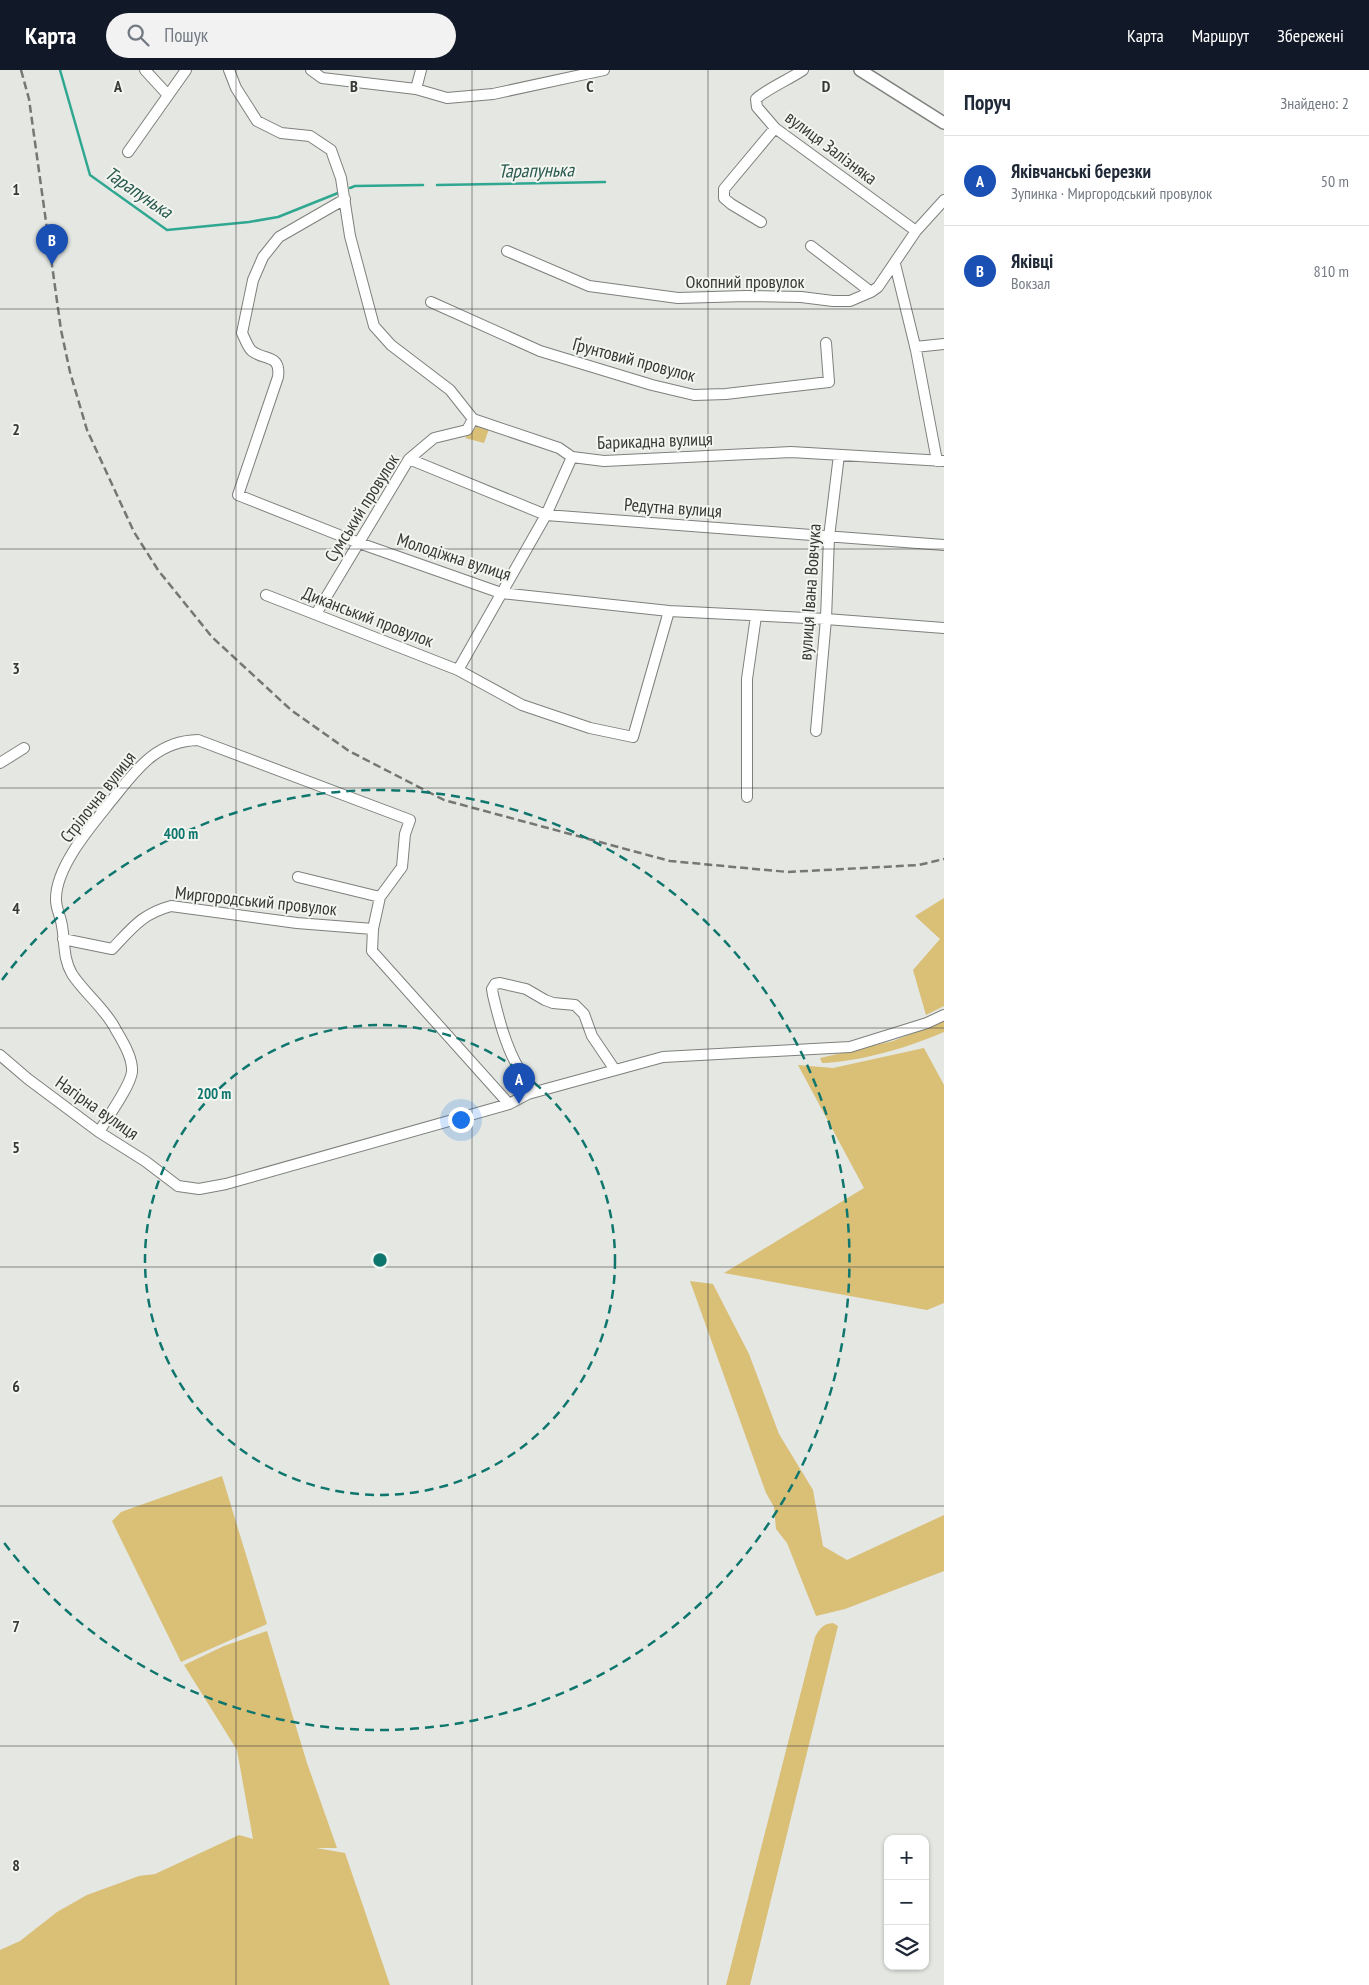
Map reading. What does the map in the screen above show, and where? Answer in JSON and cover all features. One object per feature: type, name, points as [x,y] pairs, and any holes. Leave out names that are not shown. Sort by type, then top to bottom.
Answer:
[{"type":"street","points":[[145,70],[167,94]]},
{"type":"street","points":[[128,152],[167,94],[186,70]]},
{"type":"street","points":[[229,70],[236,88],[257,122],[280,133],[310,136],[331,150],[341,178],[346,200],[350,236],[374,326],[391,345],[450,390],[474,419]]},
{"type":"street","points":[[311,70],[322,78],[416,89],[447,98],[493,94],[604,70]]},
{"type":"street","points":[[416,89],[421,70]]},
{"type":"street","name":"вулиця Залізняка","points":[[803,70],[761,94],[756,99],[757,107],[775,128],[916,231]]},
{"type":"street","points":[[860,70],[944,123]]},
{"type":"street","points":[[761,222],[724,198],[724,189],[775,128]]},
{"type":"street","name":"Молодіжна вулиця","points":[[346,200],[279,237],[262,257],[254,280],[242,334],[252,351],[275,361],[279,368],[278,376],[238,495],[359,543],[501,593],[669,611],[826,619],[944,628]]},
{"type":"street","name":"Окопний провулок","points":[[507,252],[589,286],[678,298],[746,296],[801,297],[850,301],[878,287],[916,231],[944,200]]},
{"type":"street","points":[[811,246],[871,292]]},
{"type":"street","points":[[895,264],[941,461]]},
{"type":"street","name":"Ґрунтовий провулок","points":[[431,302],[540,351],[652,385],[694,395],[726,394],[830,382],[826,343]]},
{"type":"street","points":[[915,347],[944,344]]},
{"type":"street","name":"Барикадна вулиця","points":[[474,419],[559,448],[572,457],[604,461],[791,452],[941,461]]},
{"type":"street","name":"Сумський провулок","points":[[316,614],[409,460],[434,438],[467,430],[474,419]]},
{"type":"street","name":"вулиця Івана Вовчука","points":[[816,731],[826,619],[829,536],[839,455]]},
{"type":"street","points":[[572,457],[546,515],[458,670],[522,705],[590,728],[633,737],[669,611]]},
{"type":"street","name":"Редутна вулиця","points":[[409,460],[546,515],[944,546]]},
{"type":"street","name":"Диканський провулок","points":[[266,595],[458,670]]},
{"type":"street","points":[[747,797],[747,679],[756,616]]},
{"type":"street","name":"Стрілочна вулиця","points":[[99,1132],[126,1088],[132,1072],[128,1052],[109,1016],[82,987],[67,963],[62,925],[56,902],[57,886],[80,840],[131,776],[150,756],[175,744],[198,740],[410,820],[404,834],[402,867],[380,897]]},
{"type":"street","points":[[0,763],[24,748]]},
{"type":"street","name":"Миргородський провулок","points":[[298,877],[380,897]]},
{"type":"street","points":[[380,897],[373,928],[372,951],[509,1104],[533,1092],[663,1057],[850,1047],[927,1023],[944,1015]]},
{"type":"street","name":"Миргородський провулок","points":[[63,939],[112,949],[140,920],[154,910],[171,906],[297,923],[373,928]]},
{"type":"street","points":[[533,1092],[531,1085],[519,1070],[508,1045],[493,995],[492,989],[495,984],[500,983],[526,989],[545,1000],[575,1005],[584,1014],[592,1036],[614,1070]]},
{"type":"street","name":"Нагірна вулиця","points":[[0,1055],[28,1079],[99,1132],[145,1161],[178,1186],[199,1189],[226,1184],[509,1104]]},
{"type":"shaded area","points":[[478,425],[489,429],[484,443],[465,438]]},
{"type":"shaded area","points":[[944,898],[944,1006],[926,1015],[913,970],[940,939],[915,916]]},
{"type":"shaded area","points":[[944,1021],[944,1032],[900,1048],[868,1057],[836,1062],[822,1063],[820,1058],[893,1041]]},
{"type":"shaded area","points":[[924,1048],[944,1085],[944,1303],[927,1310],[724,1273],[864,1188],[798,1065],[833,1068]]},
{"type":"shaded area","points":[[690,1281],[713,1284],[749,1354],[779,1434],[813,1490],[823,1546],[847,1560],[944,1515],[944,1571],[845,1609],[816,1616],[787,1543],[776,1529],[774,1507],[766,1493]]},
{"type":"shaded area","points":[[222,1476],[267,1624],[181,1662],[112,1521],[121,1512]]},
{"type":"shaded area","points":[[833,1623],[838,1626],[750,1985],[726,1985],[815,1637],[822,1627]]},
{"type":"shaded area","points":[[267,1631],[307,1763],[337,1848],[316,1848],[345,1853],[390,1985],[0,1985],[0,1950],[20,1941],[57,1912],[87,1895],[139,1876],[155,1874],[239,1835],[253,1839],[237,1750],[184,1665],[224,1646]]},
{"type":"waterway","name":"Тарапунька","points":[[60,70],[90,175],[167,230],[249,222],[278,217],[338,193]]},
{"type":"waterway","name":"Тарапунька","points":[[437,185],[605,182]]},
{"type":"waterway","name":"Тарапунька","points":[[350,188],[355,186],[423,185]]},
{"type":"railway","points":[[21,70],[29,99],[61,330],[70,372],[87,430],[134,532],[158,570],[212,637],[291,710],[349,751],[444,800],[670,861],[788,872],[919,865],[944,859]]},
{"type":"place","name":"Яківці","points":[[52,265]]},
{"type":"place","name":"Яківчанські березки","points":[[519,1104]]}]
